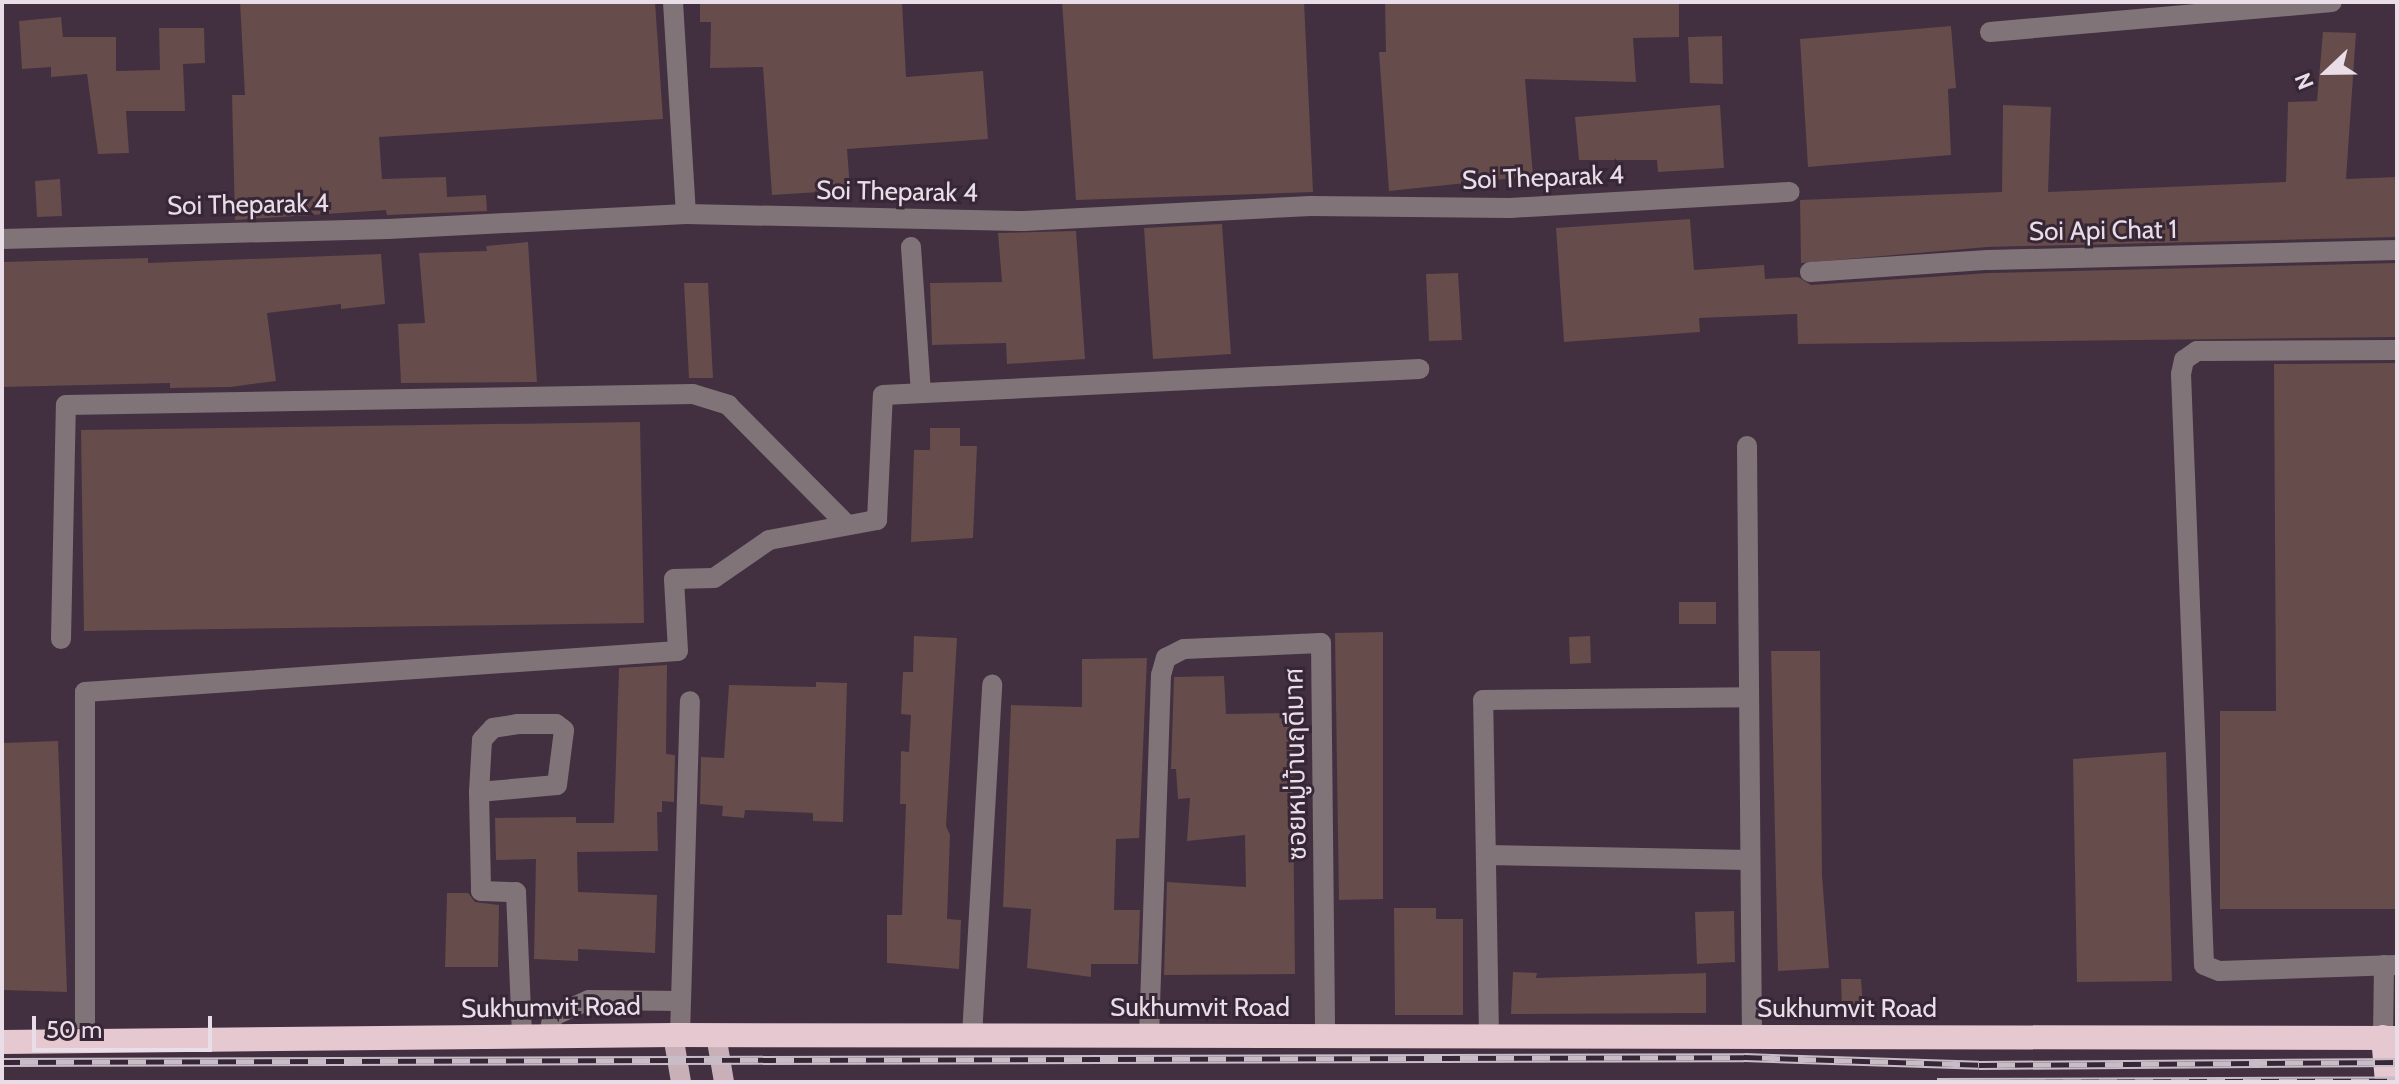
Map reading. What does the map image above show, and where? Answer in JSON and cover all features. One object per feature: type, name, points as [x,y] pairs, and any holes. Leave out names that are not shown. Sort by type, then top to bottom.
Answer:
[{"type":"highway","name":"Sukhumvit Road","points":[[2,1042],[677,1035],[2390,1038]]},
{"type":"highway","points":[[2387,1082],[2390,1038]]},
{"type":"main road","points":[[677,1035],[681,1082]]},
{"type":"main road","points":[[716,1035],[724,1082]]},
{"type":"street","points":[[673,2],[686,214]]},
{"type":"street","points":[[1990,32],[2332,2]]},
{"type":"street","name":"Soi Theparak 4","points":[[2,239],[388,229],[686,214],[1024,221],[1311,206],[1510,208],[1790,192]]},
{"type":"street","points":[[911,247],[921,392]]},
{"type":"street","name":"Soi Api Chat 1","points":[[1810,272],[1988,260],[2397,250]]},
{"type":"street","points":[[2390,1038],[2391,965],[2219,971],[2204,965],[2181,374],[2184,360],[2197,351],[2397,350]]},
{"type":"street","points":[[85,1043],[85,692],[678,651],[674,579],[714,578],[769,540],[845,523],[877,520],[883,395],[1419,369]]},
{"type":"street","points":[[61,639],[66,405],[693,394],[728,405],[845,523]]},
{"type":"street","points":[[1747,446],[1752,1037]]},
{"type":"street","name":"ซอยหมู่บ้านฤดีมาศ","points":[[1149,1036],[1166,658],[1184,649],[1321,643],[1325,1036]]},
{"type":"street","points":[[972,1036],[992,685]]},
{"type":"street","points":[[1489,1036],[1483,700],[1748,697]]},
{"type":"street","points":[[677,1035],[681,1001],[690,701]]},
{"type":"street","points":[[479,792],[557,785],[564,730],[556,724],[493,728],[482,740],[479,792],[481,891],[516,892],[522,1037]]},
{"type":"street","points":[[1486,855],[1750,860]]},
{"type":"street","points":[[548,1037],[553,1016],[589,1000],[681,1001]]},
{"type":"building","points":[[240,2],[655,2],[663,119],[379,137],[382,179],[446,177],[447,197],[486,195],[487,211],[387,215],[386,210],[235,220],[232,95],[245,95]]},
{"type":"building","points":[[700,2],[902,2],[906,77],[983,71],[988,139],[847,149],[850,190],[772,195],[763,67],[710,68],[711,22],[700,22]]},
{"type":"building","points":[[1062,2],[1304,2],[1313,192],[1076,200]]},
{"type":"building","points":[[1385,2],[1679,2],[1679,37],[1633,38],[1636,82],[1525,79],[1533,176],[1389,191],[1379,52],[1386,52]]},
{"type":"building","points":[[61,17],[63,37],[116,37],[116,71],[160,70],[159,28],[204,28],[205,63],[183,64],[185,111],[126,111],[129,153],[98,154],[87,74],[51,77],[51,67],[22,69],[19,21]]},
{"type":"building","points":[[1951,26],[1956,88],[1948,89],[1951,155],[1808,167],[1800,39]]},
{"type":"building","points":[[2323,32],[2356,33],[2346,179],[2397,177],[2397,237],[1987,247],[1801,263],[1800,200],[2002,192],[2003,105],[2051,107],[2048,192],[2286,182],[2288,102],[2317,101]]},
{"type":"building","points":[[1722,36],[1723,84],[1690,83],[1688,37]]},
{"type":"building","points":[[1720,105],[1724,168],[1658,172],[1657,160],[1579,160],[1575,117]]},
{"type":"building","points":[[60,179],[62,216],[37,217],[35,181]]},
{"type":"building","points":[[1690,219],[1694,270],[1764,265],[1765,279],[1798,277],[1811,285],[1989,273],[2397,263],[2397,337],[1798,344],[1797,314],[1699,318],[1700,332],[1564,342],[1556,228]]},
{"type":"building","points":[[1222,224],[1231,354],[1153,359],[1144,228]]},
{"type":"building","points":[[1076,231],[1085,359],[1007,364],[1006,343],[932,345],[930,283],[1002,282],[998,233]]},
{"type":"building","points":[[528,242],[537,382],[401,383],[398,324],[425,323],[419,253],[487,251],[486,246]]},
{"type":"building","points":[[381,254],[385,304],[341,309],[341,304],[267,313],[276,381],[230,387],[170,388],[170,383],[2,387],[2,262],[148,258],[148,263]]},
{"type":"building","points":[[1458,273],[1462,340],[1429,341],[1426,274]]},
{"type":"building","points":[[684,283],[708,283],[713,378],[689,378]]},
{"type":"building","points":[[2397,363],[2397,909],[2220,909],[2220,711],[2276,711],[2274,364]]},
{"type":"building","points":[[640,422],[644,623],[84,631],[81,430]]},
{"type":"building","points":[[930,428],[960,428],[960,446],[977,446],[973,538],[911,542],[914,450],[930,450]]},
{"type":"building","points":[[1679,602],[1716,602],[1716,624],[1679,624]]},
{"type":"building","points":[[1383,632],[1383,899],[1339,900],[1335,633]]},
{"type":"building","points":[[914,636],[957,638],[946,826],[950,835],[947,919],[961,920],[959,969],[887,963],[887,915],[902,915],[906,804],[900,804],[901,751],[909,752],[911,715],[901,714],[903,672],[913,672]]},
{"type":"building","points":[[1590,636],[1591,663],[1570,664],[1569,637]]},
{"type":"building","points":[[1771,651],[1820,651],[1822,875],[1829,968],[1778,971]]},
{"type":"building","points":[[1147,658],[1139,838],[1116,839],[1114,910],[1140,910],[1138,964],[1091,964],[1091,977],[1027,968],[1031,909],[1003,907],[1011,705],[1082,707],[1082,659]]},
{"type":"building","points":[[667,665],[666,754],[675,755],[674,802],[662,801],[662,812],[657,812],[658,851],[577,852],[578,892],[657,895],[655,953],[578,949],[578,961],[534,959],[536,859],[496,860],[495,818],[576,817],[576,823],[614,823],[619,668]]},
{"type":"building","points":[[1224,676],[1226,714],[1292,713],[1295,974],[1164,975],[1167,882],[1246,887],[1245,835],[1187,841],[1190,798],[1178,799],[1176,769],[1171,769],[1174,677]]},
{"type":"building","points":[[816,682],[847,683],[843,822],[813,821],[813,813],[745,810],[744,818],[722,816],[723,806],[700,804],[701,757],[724,758],[729,685],[816,687]]},
{"type":"building","points":[[58,741],[67,992],[2,990],[2,743]]},
{"type":"building","points":[[2166,752],[2172,981],[2077,982],[2073,759]]},
{"type":"building","points":[[447,893],[468,893],[475,902],[499,905],[498,967],[445,967]]},
{"type":"building","points":[[1394,908],[1436,908],[1436,919],[1463,919],[1463,1015],[1395,1015]]},
{"type":"building","points":[[1734,911],[1735,962],[1697,964],[1695,912]]},
{"type":"building","points":[[1513,972],[1537,973],[1536,978],[1706,973],[1706,1013],[1511,1014]]},
{"type":"building","points":[[1841,979],[1861,979],[1863,1008],[1842,1009]]},
{"type":"railway","points":[[2,1062],[1744,1057],[1979,1065],[2397,1062]]},
{"type":"railway","points":[[1937,1082],[2397,1080]]}]
